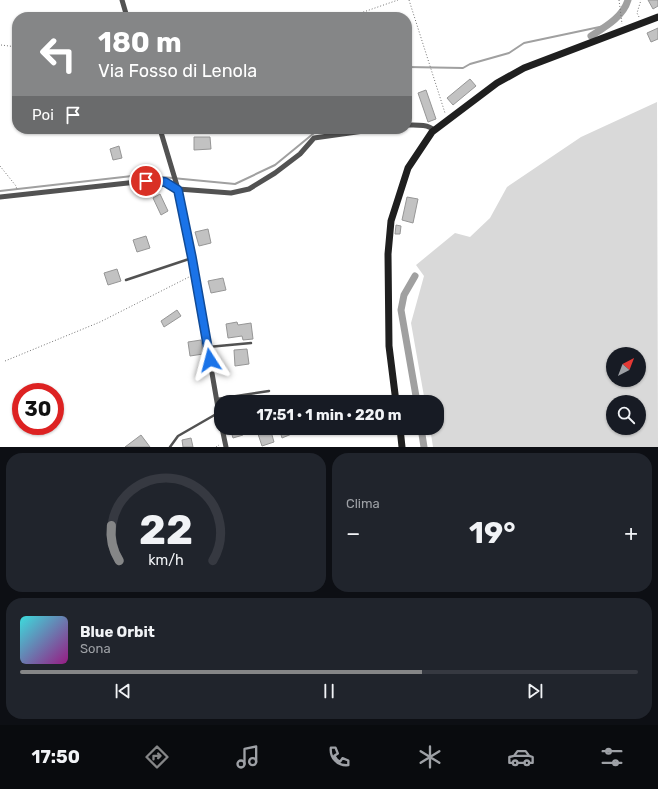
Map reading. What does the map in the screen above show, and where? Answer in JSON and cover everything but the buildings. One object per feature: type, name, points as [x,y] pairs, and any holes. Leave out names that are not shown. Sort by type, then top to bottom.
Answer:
[{"type":"main road","points":[[395,395],[389,346],[388,254],[391,221],[408,168],[434,130],[497,83],[524,68],[658,17]]},
{"type":"main road","points":[[401,435],[402,447]]},
{"type":"street","points":[[122,0],[126,12]]},
{"type":"street","points":[[412,125],[432,127],[434,130]]},
{"type":"street","points":[[162,134],[178,190],[196,275],[215,395]]},
{"type":"street","points":[[0,197],[146,181],[165,182],[178,190],[231,193],[249,189],[275,173],[300,154],[314,138],[342,134]]},
{"type":"street","points":[[223,435],[226,447]]},
{"type":"lane","points":[[126,280],[192,258]]},
{"type":"lane","points":[[208,347],[251,343]]},
{"type":"lane","points":[[242,395],[269,391]]},
{"type":"lane","points":[[170,447],[178,436],[214,415]]},
{"type":"path","points":[[364,12],[398,0]]},
{"type":"path","points":[[409,0],[447,119]]},
{"type":"path","points":[[619,0],[622,22]]},
{"type":"path","points":[[641,0],[637,13],[642,23]]},
{"type":"path","points":[[1,45],[12,46]]},
{"type":"path","points":[[0,166],[16,186],[17,191]]},
{"type":"path","points":[[5,360],[100,322],[196,275]]},
{"type":"shaded area","points":[[657,102],[658,447],[433,447],[431,435],[444,435],[444,395],[424,395],[411,323],[424,276],[416,265],[455,233],[470,237],[490,218],[507,187],[581,137]]},
{"type":"waterway","points":[[591,36],[608,25],[618,16],[626,6],[628,0]]},
{"type":"waterway","points":[[412,67],[463,68],[470,64],[509,53],[524,43],[609,25]]},
{"type":"waterway","points":[[0,191],[141,175],[235,184],[275,165],[313,134]]},
{"type":"waterway","points":[[415,276],[404,295],[401,310],[416,395]]},
{"type":"waterway","points":[[422,435],[424,447]]},
{"type":"route","points":[[146,181],[165,182],[178,190],[210,360]]}]
